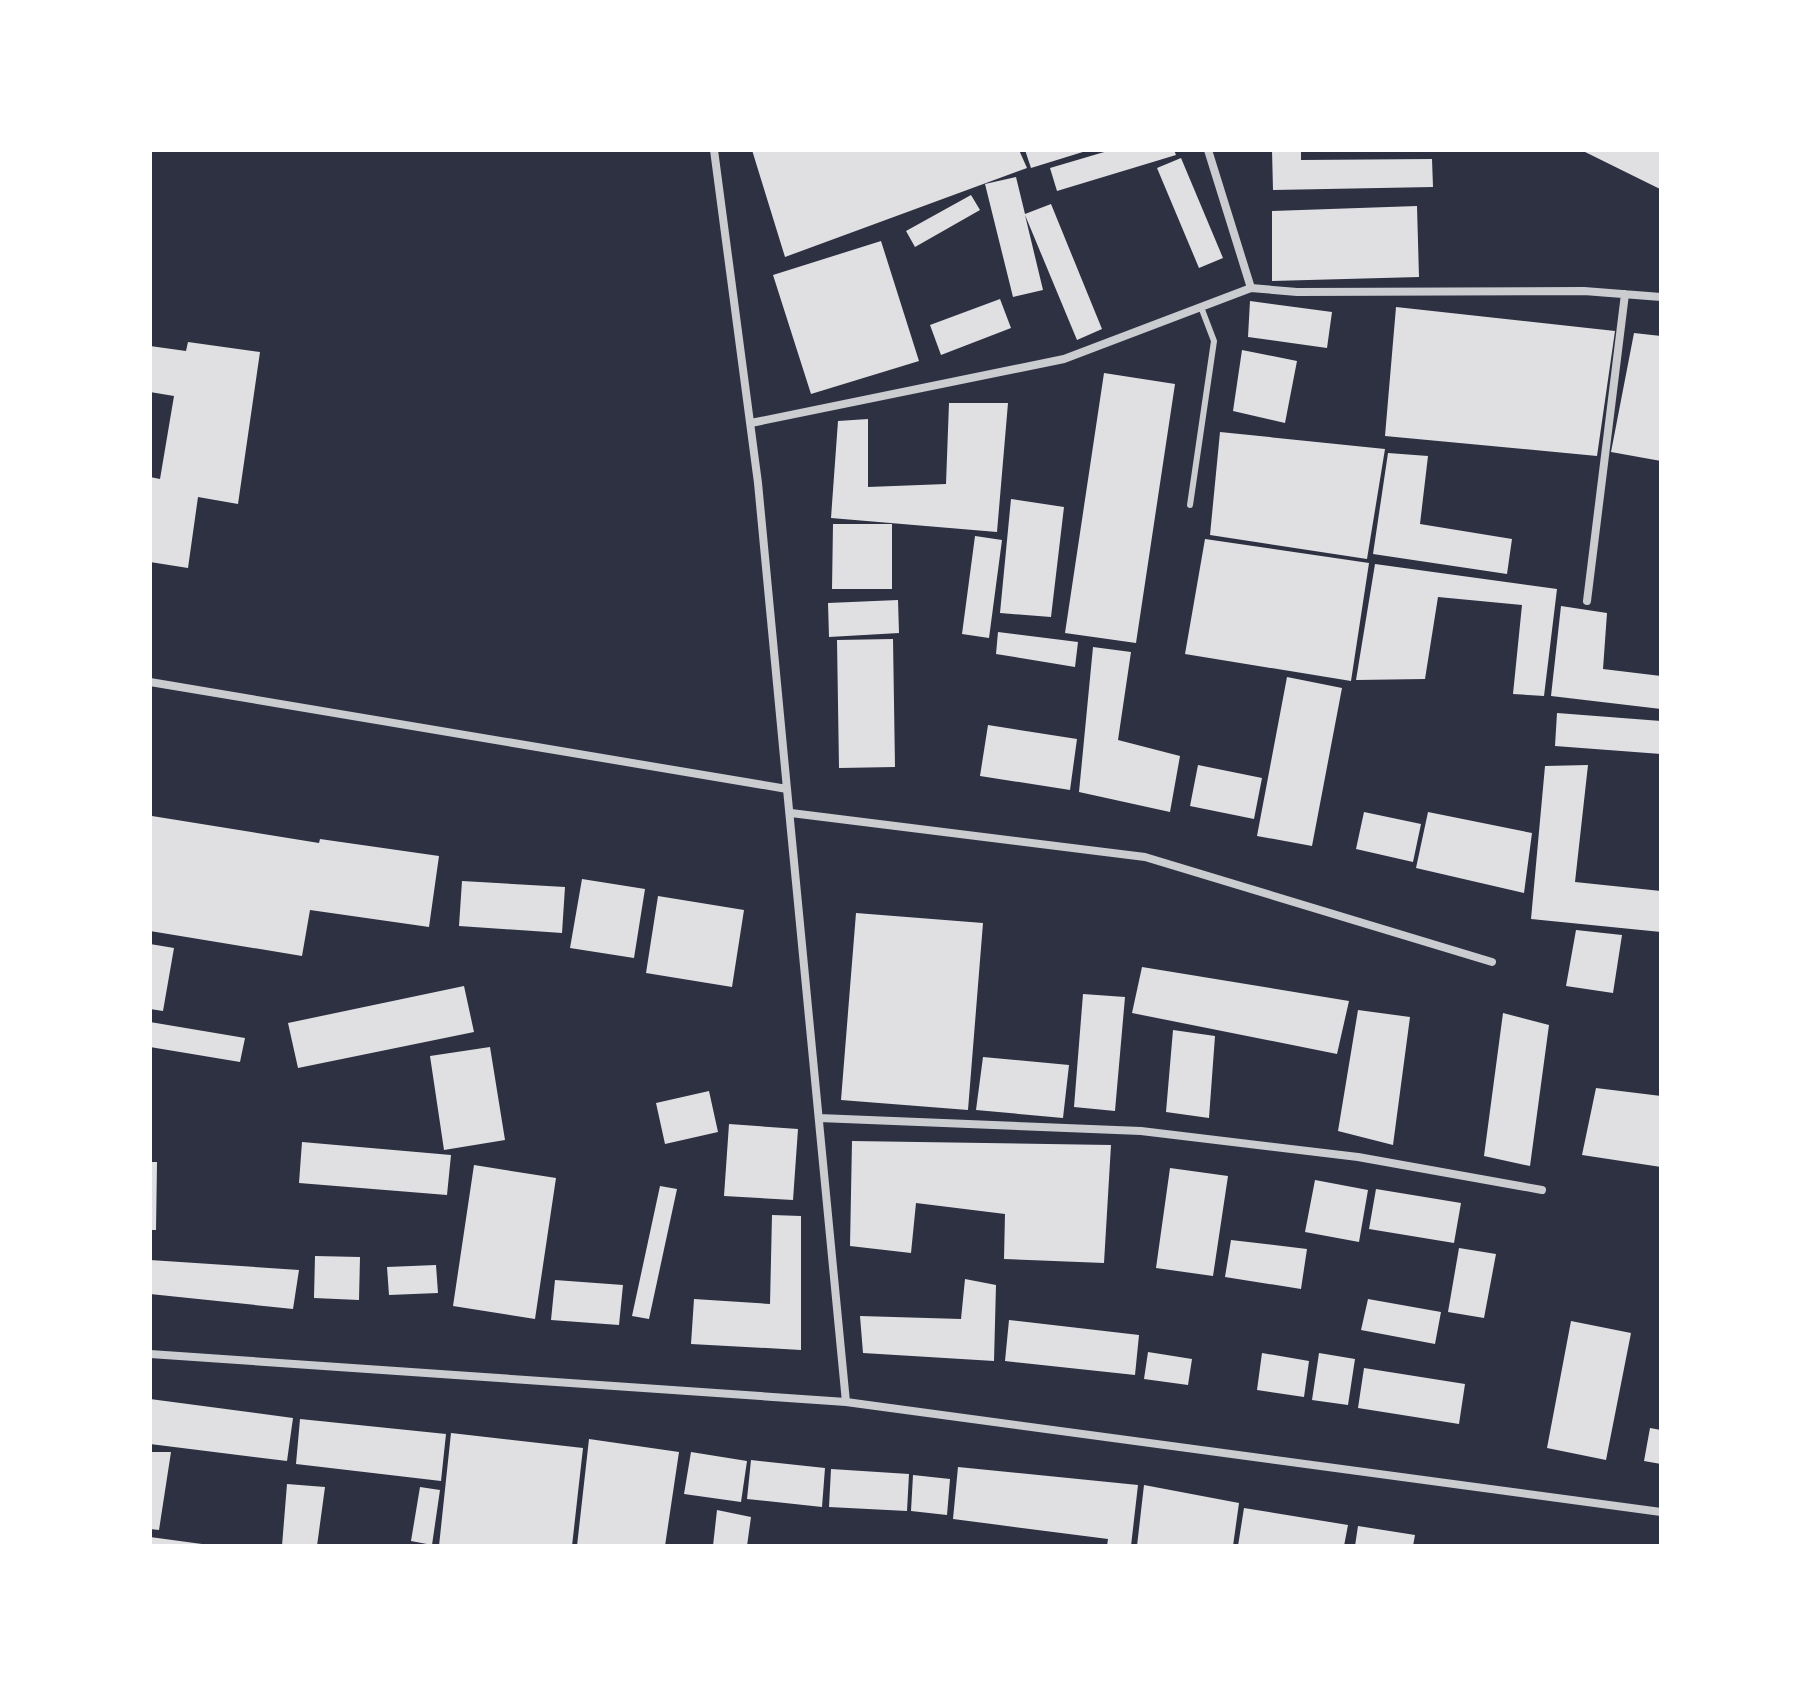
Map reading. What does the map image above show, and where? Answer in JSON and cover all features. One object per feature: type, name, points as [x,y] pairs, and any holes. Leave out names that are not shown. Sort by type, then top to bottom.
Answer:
[{"type":"street","points":[[714,150],[751,423],[846,1402]]},
{"type":"street","points":[[1208,150],[1251,288]]},
{"type":"street","points":[[751,423],[1064,359],[1251,288],[1297,292],[1625,294],[1661,297]]},
{"type":"street","points":[[1587,601],[1625,294]]},
{"type":"street","points":[[150,688],[150,682],[787,789]]},
{"type":"street","points":[[791,813],[1145,857],[1492,962]]},
{"type":"street","points":[[819,1118],[1141,1131],[1358,1157],[1542,1190]]},
{"type":"street","points":[[150,1354],[846,1402],[1661,1512]]},
{"type":"lane","points":[[1190,505],[1214,341],[1201,307]]},
{"type":"building","points":[[752,150],[1019,150],[1027,168],[785,257]]},
{"type":"building","points":[[1025,150],[1086,150],[1086,151],[1031,168]]},
{"type":"building","points":[[1111,150],[1174,150],[1176,155],[1057,191],[1050,168]]},
{"type":"building","points":[[1272,150],[1301,150],[1301,160],[1432,159],[1433,187],[1273,190]]},
{"type":"building","points":[[1581,150],[1661,150],[1661,188],[1660,189]]},
{"type":"building","points":[[1181,158],[1223,258],[1199,268],[1157,168]]},
{"type":"building","points":[[1016,177],[1025,214],[1051,204],[1102,329],[1077,340],[1025,215],[1043,290],[1013,297],[985,184]]},
{"type":"building","points":[[971,195],[980,210],[915,247],[906,231]]},
{"type":"building","points":[[1417,206],[1419,277],[1272,281],[1272,211]]},
{"type":"building","points":[[881,241],[919,361],[811,394],[773,275]]},
{"type":"building","points":[[1000,299],[1011,328],[941,355],[930,325]]},
{"type":"building","points":[[1250,301],[1332,312],[1327,348],[1248,337]]},
{"type":"building","points":[[1396,307],[1615,331],[1597,456],[1385,436]]},
{"type":"building","points":[[1634,333],[1661,336],[1661,461],[1611,452]]},
{"type":"building","points":[[188,342],[260,352],[238,504],[198,497],[188,568],[150,562],[150,477],[160,479],[174,396],[150,392],[150,346],[186,351]]},
{"type":"building","points":[[1242,350],[1297,361],[1285,423],[1233,411]]},
{"type":"building","points":[[1104,373],[1175,384],[1136,643],[1065,633]]},
{"type":"building","points":[[949,403],[1008,403],[997,532],[831,518],[838,421],[868,419],[868,487],[946,484]]},
{"type":"building","points":[[1220,432],[1385,449],[1367,559],[1210,535]]},
{"type":"building","points":[[1388,453],[1428,456],[1420,524],[1512,539],[1507,574],[1373,554]]},
{"type":"building","points":[[1011,499],[1064,507],[1051,617],[1000,613]]},
{"type":"building","points":[[833,524],[892,524],[892,589],[832,589]]},
{"type":"building","points":[[975,536],[1002,540],[989,638],[962,634]]},
{"type":"building","points":[[1205,539],[1369,563],[1351,681],[1185,654]]},
{"type":"building","points":[[1375,564],[1557,589],[1544,696],[1513,694],[1522,605],[1438,597],[1425,679],[1356,680]]},
{"type":"building","points":[[898,600],[899,633],[829,637],[828,603]]},
{"type":"building","points":[[1561,606],[1607,613],[1603,669],[1661,676],[1661,709],[1551,696]]},
{"type":"building","points":[[998,632],[1078,642],[1075,667],[996,654]]},
{"type":"building","points":[[893,639],[895,767],[839,768],[837,640]]},
{"type":"building","points":[[1093,647],[1131,652],[1118,740],[1180,756],[1170,812],[1079,792]]},
{"type":"building","points":[[1287,677],[1342,688],[1312,846],[1257,836]]},
{"type":"building","points":[[1557,713],[1661,721],[1661,754],[1555,746]]},
{"type":"building","points":[[988,725],[1077,739],[1070,790],[980,776]]},
{"type":"building","points":[[1198,765],[1262,778],[1254,819],[1190,806]]},
{"type":"building","points":[[1588,765],[1575,882],[1661,891],[1661,932],[1531,919],[1545,766]]},
{"type":"building","points":[[1364,812],[1421,824],[1413,862],[1356,849]]},
{"type":"building","points":[[1428,812],[1532,833],[1524,893],[1416,868]]},
{"type":"building","points":[[152,816],[319,843],[320,839],[439,856],[429,927],[310,910],[302,956],[150,931]]},
{"type":"building","points":[[582,879],[645,889],[634,958],[570,948]]},
{"type":"building","points":[[462,881],[565,887],[562,933],[459,926]]},
{"type":"building","points":[[658,896],[744,910],[732,987],[646,973]]},
{"type":"building","points":[[856,913],[983,923],[968,1110],[841,1100]]},
{"type":"building","points":[[1576,930],[1622,935],[1613,993],[1566,986]]},
{"type":"building","points":[[150,944],[174,948],[163,1011],[150,1009]]},
{"type":"building","points":[[1142,967],[1349,1001],[1337,1054],[1132,1013]]},
{"type":"building","points":[[464,986],[474,1032],[298,1068],[288,1023]]},
{"type":"building","points":[[1083,994],[1125,997],[1115,1111],[1074,1107]]},
{"type":"building","points":[[1358,1010],[1410,1017],[1393,1145],[1338,1131]]},
{"type":"building","points":[[1503,1013],[1549,1025],[1530,1166],[1484,1156]]},
{"type":"building","points":[[150,1022],[245,1038],[240,1062],[150,1047]]},
{"type":"building","points":[[1173,1030],[1215,1036],[1209,1118],[1166,1112]]},
{"type":"building","points":[[490,1047],[505,1140],[444,1150],[430,1056]]},
{"type":"building","points":[[983,1057],[1069,1065],[1063,1118],[976,1110]]},
{"type":"building","points":[[1596,1088],[1661,1096],[1661,1167],[1582,1155]]},
{"type":"building","points":[[709,1091],[718,1132],[665,1144],[656,1103]]},
{"type":"building","points":[[729,1124],[798,1129],[793,1200],[724,1196]]},
{"type":"building","points":[[852,1141],[1111,1145],[1104,1263],[1004,1259],[1005,1214],[916,1203],[911,1253],[850,1246]]},
{"type":"building","points":[[302,1142],[451,1155],[447,1195],[299,1183]]},
{"type":"building","points":[[150,1162],[157,1162],[156,1230],[150,1230]]},
{"type":"building","points":[[474,1165],[556,1178],[535,1319],[453,1306]]},
{"type":"building","points":[[1170,1168],[1228,1176],[1213,1276],[1156,1268]]},
{"type":"building","points":[[1315,1180],[1368,1190],[1359,1242],[1305,1232]]},
{"type":"building","points":[[660,1186],[677,1189],[649,1319],[632,1316]]},
{"type":"building","points":[[1376,1189],[1461,1203],[1454,1243],[1369,1229]]},
{"type":"building","points":[[772,1215],[801,1216],[801,1350],[691,1344],[694,1299],[770,1304]]},
{"type":"building","points":[[1231,1240],[1307,1249],[1301,1289],[1225,1277]]},
{"type":"building","points":[[1459,1248],[1496,1254],[1484,1318],[1448,1312]]},
{"type":"building","points":[[315,1256],[360,1257],[359,1300],[314,1298]]},
{"type":"building","points":[[150,1260],[299,1270],[293,1309],[150,1294]]},
{"type":"building","points":[[436,1265],[438,1293],[389,1295],[387,1267]]},
{"type":"building","points":[[965,1279],[996,1285],[994,1361],[863,1353],[860,1316],[961,1319]]},
{"type":"building","points":[[555,1280],[623,1285],[619,1325],[551,1320]]},
{"type":"building","points":[[1368,1299],[1441,1312],[1435,1344],[1361,1330]]},
{"type":"building","points":[[1009,1320],[1139,1335],[1135,1375],[1005,1361]]},
{"type":"building","points":[[1571,1321],[1631,1333],[1606,1460],[1547,1448]]},
{"type":"building","points":[[1148,1352],[1192,1359],[1188,1385],[1144,1379]]},
{"type":"building","points":[[1262,1353],[1309,1361],[1304,1397],[1257,1390]]},
{"type":"building","points":[[1319,1353],[1355,1359],[1348,1405],[1312,1400]]},
{"type":"building","points":[[1364,1368],[1465,1384],[1459,1424],[1358,1408]]},
{"type":"building","points":[[150,1399],[293,1418],[287,1461],[150,1444]]},
{"type":"building","points":[[300,1419],[446,1434],[441,1481],[296,1464]]},
{"type":"building","points":[[1650,1428],[1661,1430],[1661,1464],[1644,1461]]},
{"type":"building","points":[[451,1433],[583,1448],[572,1546],[439,1546]]},
{"type":"building","points":[[589,1439],[679,1452],[665,1546],[577,1546]]},
{"type":"building","points":[[150,1452],[171,1452],[159,1530],[150,1529]]},
{"type":"building","points":[[691,1452],[747,1461],[741,1502],[684,1494]]},
{"type":"building","points":[[751,1460],[825,1468],[822,1507],[747,1499]]},
{"type":"building","points":[[958,1467],[1138,1485],[1131,1546],[1107,1546],[1108,1539],[953,1519]]},
{"type":"building","points":[[831,1469],[909,1474],[907,1511],[829,1507]]},
{"type":"building","points":[[913,1475],[950,1479],[947,1515],[911,1511]]},
{"type":"building","points":[[287,1484],[325,1487],[317,1546],[282,1546]]},
{"type":"building","points":[[1144,1485],[1239,1503],[1233,1546],[1137,1546]]},
{"type":"building","points":[[420,1487],[440,1490],[432,1545],[411,1541]]},
{"type":"building","points":[[1244,1508],[1348,1525],[1344,1546],[1238,1546]]},
{"type":"building","points":[[717,1510],[751,1517],[747,1546],[713,1546]]},
{"type":"building","points":[[1358,1526],[1415,1535],[1413,1546],[1355,1546]]},
{"type":"building","points":[[150,1537],[202,1544],[202,1546],[150,1546]]}]
